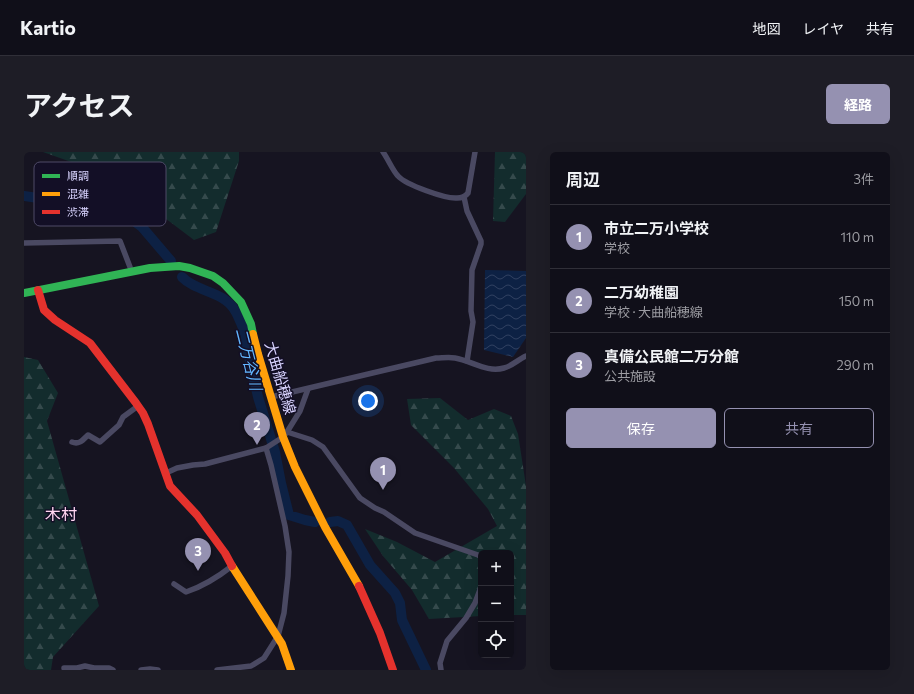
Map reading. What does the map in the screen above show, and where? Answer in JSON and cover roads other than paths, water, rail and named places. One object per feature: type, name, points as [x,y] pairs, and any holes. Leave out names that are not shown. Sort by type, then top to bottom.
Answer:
[{"type":"main road","name":"大曲船穂線","points":[[24,293],[166,266],[190,268],[213,276],[232,292],[241,302],[251,324],[271,397],[295,467],[325,527],[357,581],[380,633],[393,670]]},
{"type":"main road","points":[[38,290],[44,310],[55,320],[90,343],[138,406],[148,424],[170,486],[197,516],[225,553],[278,636],[291,670]]},
{"type":"street","points":[[383,152],[398,176],[411,184],[447,198],[456,199],[464,197],[468,193],[475,152]]},
{"type":"street","points":[[464,197],[466,211],[481,241],[472,270],[473,322],[467,361]]},
{"type":"street","points":[[24,243],[120,241],[130,267]]},
{"type":"street","points":[[271,397],[436,358],[454,358],[496,370],[506,368],[526,356]]},
{"type":"street","points":[[166,473],[177,468],[205,464],[266,448],[285,435],[300,411],[308,389]]},
{"type":"street","points":[[72,442],[80,442],[88,436],[100,442],[119,425],[123,417],[138,406]]},
{"type":"street","points":[[285,435],[312,440],[322,447],[360,498],[375,508],[384,512],[415,532],[478,555]]},
{"type":"street","points":[[217,670],[251,666],[264,658],[278,636],[284,612],[290,552],[266,448]]},
{"type":"street","points":[[174,584],[186,592],[210,582],[232,566]]},
{"type":"street","points":[[441,670],[440,663],[447,641],[466,618],[478,595]]},
{"type":"street","points":[[64,668],[86,666],[94,668],[109,668],[113,670]]},
{"type":"street","points":[[141,670],[158,670]]},
{"type":"water","points":[[485,270],[526,271],[526,338],[513,357],[484,350]]},
{"type":"waterway","name":"二万谷川","points":[[24,196],[34,197]]},
{"type":"waterway","name":"二万谷川","points":[[141,226],[171,261]]},
{"type":"waterway","name":"二万谷川","points":[[182,277],[194,286],[223,299],[229,303],[236,312],[246,336],[246,344],[258,397],[275,452],[289,515],[315,522]]},
{"type":"waterway","name":"二万谷川","points":[[330,522],[338,521],[347,525],[370,565],[395,593],[400,603],[402,620],[426,670]]},
{"type":"place","name":"二万幼稚園","points":[[257,445]]},
{"type":"place","name":"市立二万小学校","points":[[383,490]]},
{"type":"place","name":"真備公民館二万分館","points":[[198,571]]},
{"type":"district","name":"木村","points":[[61,514]]}]
